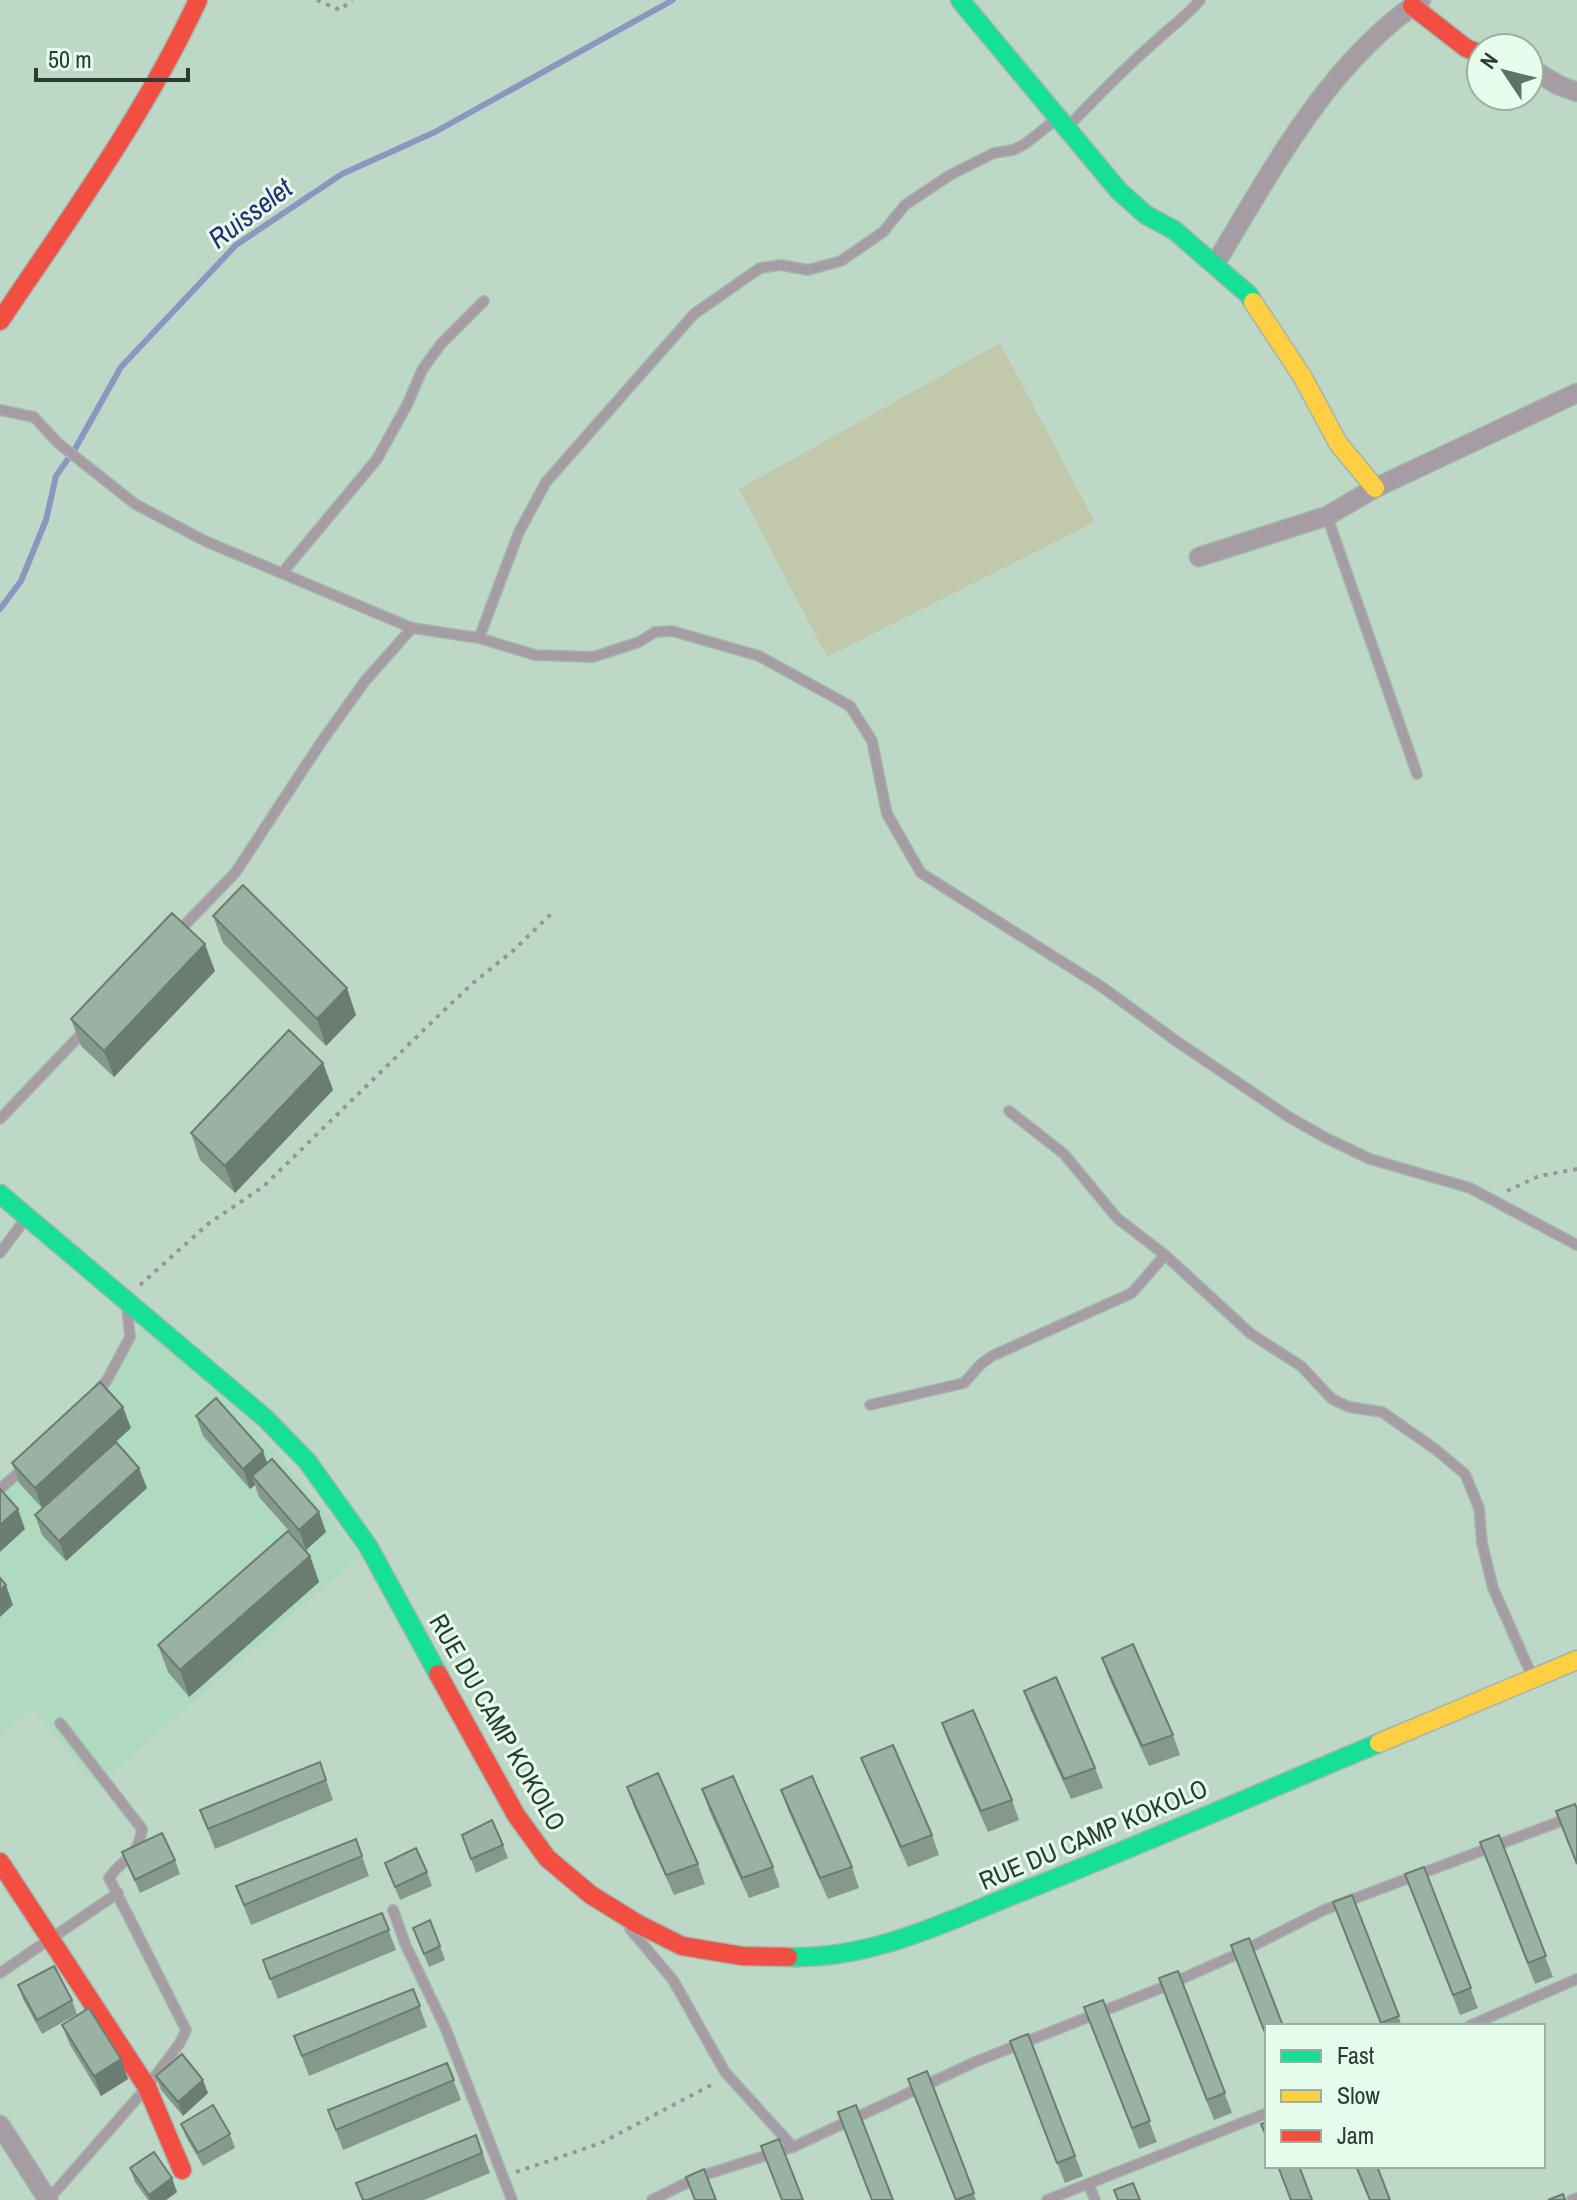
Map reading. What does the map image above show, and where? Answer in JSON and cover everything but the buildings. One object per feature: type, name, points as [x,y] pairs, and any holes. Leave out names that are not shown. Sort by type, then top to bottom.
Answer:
[{"type":"street","points":[[0,321],[102,171],[184,30],[198,0]]},
{"type":"street","points":[[960,0],[1119,191],[1146,215],[1174,230],[1249,295],[1275,331],[1338,443],[1375,488]]},
{"type":"street","points":[[1215,264],[1284,151],[1341,71],[1417,3],[1465,47]]},
{"type":"street","points":[[1545,77],[1577,92]]},
{"type":"street","points":[[1199,557],[1327,516],[1375,488],[1577,393]]},
{"type":"street","name":"RUE DU CAMP KOKOLO","points":[[0,1194],[265,1418],[307,1461],[368,1546],[516,1815],[547,1858],[614,1910],[682,1946],[742,1956],[810,1958],[882,1947],[1077,1870],[1577,1660]]},
{"type":"street","points":[[0,1862],[147,2087],[182,2170]]},
{"type":"street","points":[[0,2125],[48,2200]]},
{"type":"lane","points":[[479,638],[519,532],[546,482],[694,314],[760,268],[781,265],[808,270],[841,261],[883,232],[905,205],[950,175],[994,153],[1013,150],[1062,123],[1099,95],[1200,0]]},
{"type":"lane","points":[[283,572],[377,459],[422,370],[441,344],[484,301]]},
{"type":"lane","points":[[0,410],[34,417],[58,443],[135,504],[205,541],[412,628],[479,638],[535,655],[593,657],[639,642],[655,632],[672,631],[759,656],[850,706],[872,741],[887,814],[921,873],[1102,987],[1289,1117],[1370,1159],[1470,1188],[1577,1245]]},
{"type":"lane","points":[[1327,516],[1417,774]]},
{"type":"lane","points":[[171,940],[235,873],[365,681],[412,628]]},
{"type":"lane","points":[[0,1119],[96,1018]]},
{"type":"lane","points":[[1009,1111],[1064,1154],[1117,1218],[1165,1255],[1251,1334],[1301,1366],[1332,1399],[1349,1407],[1382,1412],[1465,1474],[1479,1508],[1482,1543],[1493,1588],[1533,1679]]},
{"type":"lane","points":[[0,1253],[28,1216]]},
{"type":"lane","points":[[870,1405],[964,1383],[992,1356],[1132,1293],[1165,1255]]},
{"type":"lane","points":[[89,1402],[107,1380],[130,1337],[126,1298]]},
{"type":"lane","points":[[0,1489],[35,1457]]},
{"type":"lane","points":[[48,2200],[147,2087],[186,2030],[109,1878],[139,1848],[142,1829],[60,1723]]},
{"type":"lane","points":[[652,2200],[701,2176],[793,2147],[975,2062],[1233,1956],[1324,1910],[1577,1815]]},
{"type":"lane","points":[[0,1973],[118,1893]]},
{"type":"lane","points":[[393,1910],[406,1946],[445,2027],[512,2200]]},
{"type":"lane","points":[[614,1910],[673,1980],[725,2072],[793,2147]]},
{"type":"lane","points":[[1474,2024],[1577,1979]]},
{"type":"lane","points":[[1047,2200],[1265,2114]]},
{"type":"lane","points":[[1089,2185],[1095,2200]]},
{"type":"path","points":[[317,0],[340,10],[352,0]]},
{"type":"path","points":[[126,1298],[208,1224],[264,1186],[435,1019],[553,912]]},
{"type":"path","points":[[1491,1198],[1539,1176],[1577,1169]]},
{"type":"path","points":[[505,2176],[601,2143],[709,2087],[725,2072]]},
{"type":"shaded area","points":[[1000,343],[1095,522],[827,657],[739,489]]},
{"type":"shaded area","points":[[146,1321],[235,1403],[361,1555],[97,1786],[32,1708],[0,1738],[0,1489],[107,1380],[130,1337]]},
{"type":"waterway","name":"Ruisselet","points":[[0,609],[21,581],[46,520],[56,476],[75,449],[121,367],[236,245],[342,174],[435,132],[673,0]]},
{"type":"traffic: fast","points":[[960,0],[1119,191],[1146,215],[1174,230],[1249,295],[1253,302]]},
{"type":"traffic: fast","points":[[0,1194],[265,1418],[307,1461],[368,1546],[438,1674]]},
{"type":"traffic: fast","points":[[788,1957],[850,1952],[910,1936],[1379,1743]]},
{"type":"traffic: slow","points":[[1253,302],[1302,376],[1338,443],[1375,488]]},
{"type":"traffic: slow","points":[[1379,1743],[1577,1660]]},
{"type":"traffic: jam","points":[[0,321],[131,124],[198,0]]},
{"type":"traffic: jam","points":[[1412,6],[1465,47]]},
{"type":"traffic: jam","points":[[438,1674],[516,1815],[547,1858],[591,1895],[682,1946],[742,1956],[788,1957]]},
{"type":"traffic: jam","points":[[0,1862],[147,2087],[182,2170]]}]
